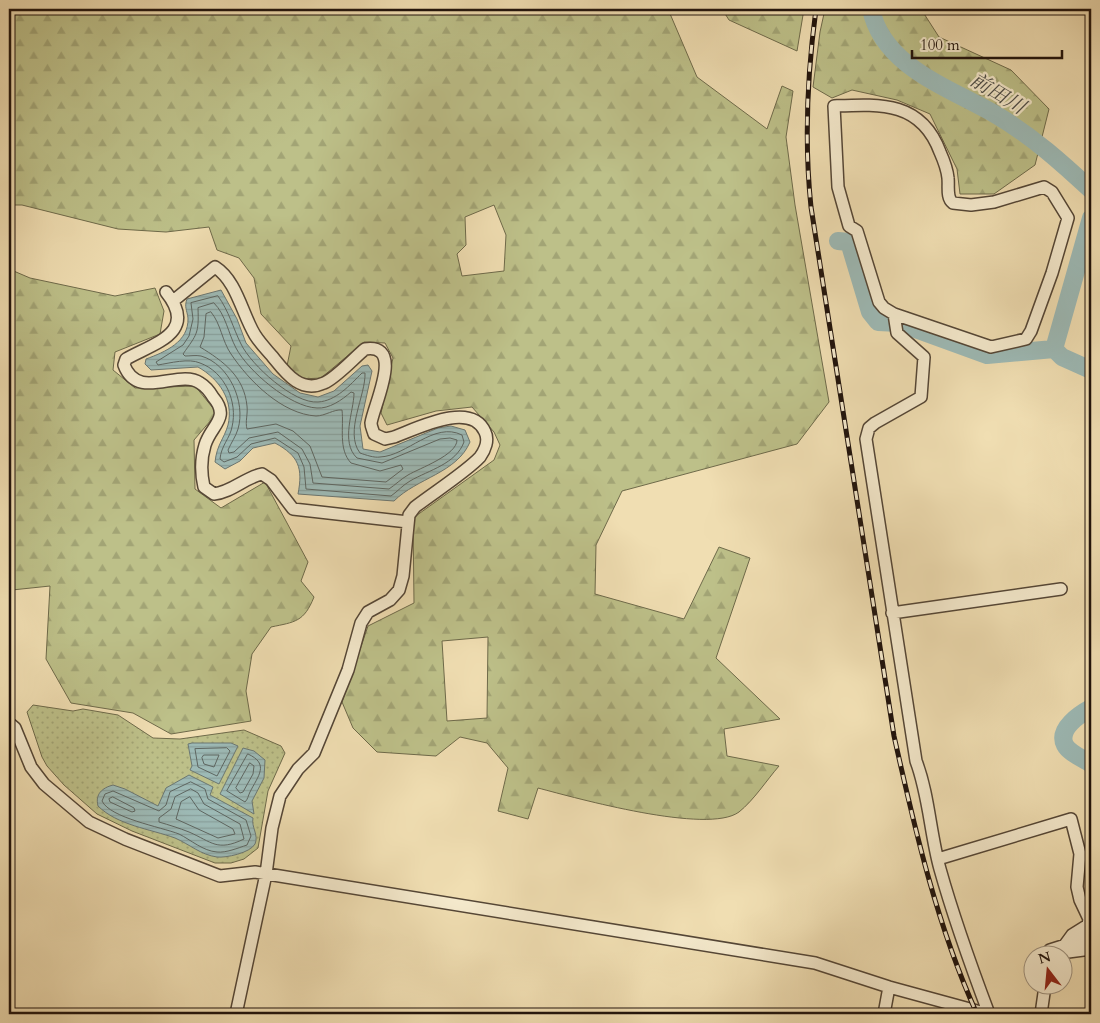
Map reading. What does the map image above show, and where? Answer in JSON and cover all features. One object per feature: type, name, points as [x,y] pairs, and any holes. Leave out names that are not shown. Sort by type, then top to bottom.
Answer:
[{"type":"street","points":[[9,723],[15,728],[31,767],[44,784],[89,822],[125,839],[220,876],[255,872],[815,963],[964,1011],[989,1014],[965,952],[938,859],[924,782],[916,761],[866,439],[869,428],[921,397],[924,357],[897,334],[894,320],[879,302],[857,231],[849,226],[838,187],[834,106],[894,107],[916,117],[937,144],[947,170],[949,198],[953,203],[971,205],[994,202],[1044,187],[1051,190],[1068,218],[1052,273],[1031,331],[1026,339],[991,347],[894,320]]},
{"type":"street","points":[[236,1014],[266,874],[272,828],[280,796],[298,769],[314,753],[348,670],[361,623],[368,612],[390,600],[399,590],[403,576],[409,515],[415,507],[480,457],[487,439],[485,431],[477,422],[467,417],[453,416],[385,439],[374,434],[371,425],[386,361],[381,352],[373,348],[365,349],[326,383],[316,386],[303,385],[291,379],[255,336],[234,291],[223,272],[216,267],[169,297],[177,314],[176,326],[170,336],[158,344],[126,359],[124,365],[127,373],[134,379],[148,383],[164,383],[184,379],[199,382],[220,404],[221,415],[204,445],[201,474],[204,487],[214,494],[226,492],[249,477],[262,474],[271,480],[293,509],[408,522]]},
{"type":"street","points":[[892,613],[1061,589]]},
{"type":"street","points":[[938,859],[1071,819],[1080,854],[1077,887],[1080,900],[1089,918],[1088,925],[1072,934],[1064,946]]},
{"type":"street","points":[[1064,946],[1091,937]]},
{"type":"street","points":[[1072,952],[1091,949]]},
{"type":"street","points":[[884,1014],[889,987]]},
{"type":"street","points":[[1041,1014],[1044,996]]},
{"type":"green space","points":[[9,9],[668,9],[697,77],[767,129],[782,86],[793,91],[786,137],[795,205],[829,402],[797,444],[622,491],[596,545],[595,594],[684,619],[719,547],[750,558],[716,658],[780,719],[724,729],[727,756],[779,766],[755,796],[739,812],[723,818],[672,817],[641,812],[538,788],[528,819],[498,811],[508,768],[487,743],[460,737],[436,756],[377,752],[353,728],[342,702],[368,626],[414,603],[413,518],[494,460],[500,445],[494,432],[472,407],[436,411],[387,425],[381,413],[393,358],[385,343],[364,342],[321,378],[302,379],[287,366],[291,346],[261,314],[254,278],[239,258],[217,250],[209,227],[166,232],[118,229],[22,205],[9,205]],"holes":[[[494,205],[506,235],[504,271],[462,276],[457,254],[466,245],[465,217]],[[488,637],[487,718],[447,721],[442,641]]]},
{"type":"green space","points":[[722,9],[804,9],[797,51],[729,20]]},
{"type":"green space","points":[[825,9],[921,9],[939,37],[1011,70],[1049,109],[1035,165],[994,194],[960,194],[957,169],[930,114],[897,100],[852,90],[832,98],[813,87]]},
{"type":"green space","points":[[9,269],[30,278],[115,296],[155,288],[164,311],[160,334],[115,352],[113,370],[135,388],[195,386],[217,413],[194,440],[195,489],[221,508],[265,482],[308,562],[301,581],[314,597],[306,612],[298,620],[271,627],[252,654],[246,691],[251,721],[171,734],[133,713],[71,703],[46,659],[50,586],[12,590],[9,612]]},
{"type":"green space","points":[[33,705],[73,711],[83,709],[118,715],[153,738],[180,739],[244,730],[281,746],[285,753],[268,791],[258,848],[244,859],[231,863],[215,863],[132,831],[97,814],[64,785],[47,766],[42,757],[27,712]]},
{"type":"water","points":[[221,290],[237,319],[246,343],[273,374],[300,393],[318,397],[334,391],[362,366],[368,365],[372,371],[360,426],[363,449],[380,452],[438,428],[451,426],[465,430],[470,442],[464,452],[446,468],[414,486],[394,501],[298,494],[300,477],[297,464],[289,453],[275,443],[253,448],[240,461],[225,469],[215,462],[217,451],[228,425],[229,416],[227,399],[218,384],[198,367],[151,370],[145,364],[146,359],[168,349],[185,334],[188,318],[187,299]]},
{"type":"water","points":[[231,743],[238,746],[219,784],[190,770],[192,766],[188,744]]},
{"type":"water","points":[[243,748],[254,751],[265,760],[264,778],[252,801],[254,814],[220,794]]},
{"type":"water","points":[[189,775],[213,787],[210,795],[253,818],[256,841],[252,847],[232,856],[211,856],[175,838],[124,822],[98,806],[97,802],[100,792],[113,785],[158,806],[166,788]]},
{"type":"waterway","name":"前田川","points":[[871,9],[878,29],[890,47],[905,62],[941,86],[1011,124],[1047,151],[1091,190]]},
{"type":"waterway","name":"前田川","points":[[1091,218],[1054,349],[1062,357],[1091,370]]},
{"type":"waterway","name":"前田川","points":[[838,241],[849,242],[870,312],[878,322],[899,323],[987,355],[1054,349]]},
{"type":"waterway","name":"前田川","points":[[1091,708],[1071,723],[1064,733],[1063,739],[1070,751],[1091,764]]},
{"type":"railway","points":[[816,9],[810,59],[807,133],[811,207],[894,736],[928,877],[950,947],[977,1014]]}]
